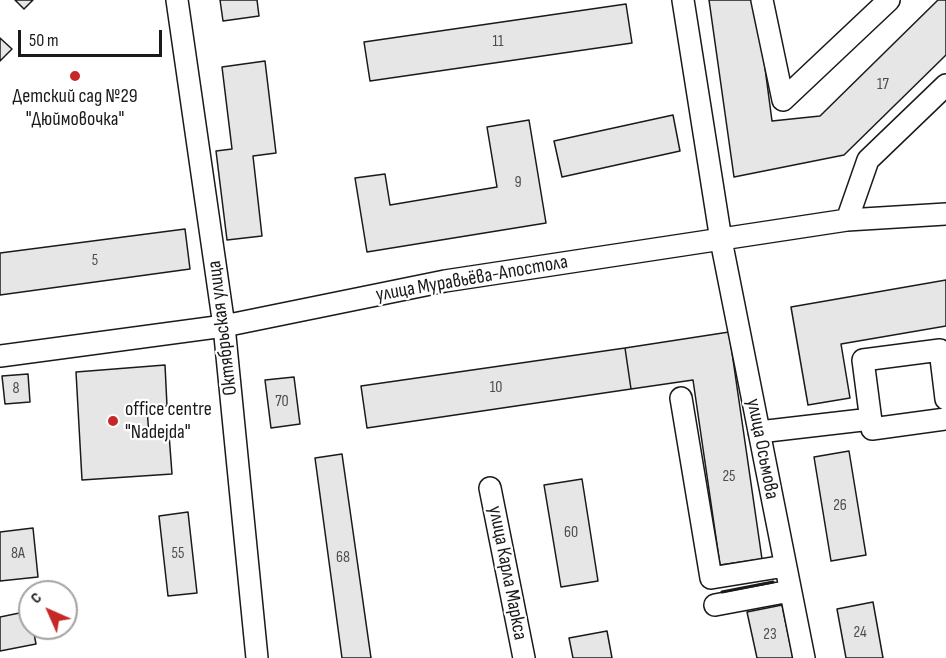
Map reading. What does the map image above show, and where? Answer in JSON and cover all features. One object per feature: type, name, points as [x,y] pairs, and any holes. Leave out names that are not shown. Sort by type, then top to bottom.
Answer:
[{"type":"street","name":"Октябрьская улица","points":[[177,0],[224,326],[257,658]]},
{"type":"street","name":"улица Осьмова","points":[[683,0],[721,240],[804,658]]},
{"type":"street","points":[[762,0],[783,99],[889,0]]},
{"type":"street","points":[[847,220],[868,160],[946,85]]},
{"type":"street","name":"улица Муравьёва-Апостола","points":[[0,356],[224,326],[445,281],[847,220],[946,214]]},
{"type":"street","points":[[946,399],[940,350],[863,360],[872,429],[946,419]]},
{"type":"street","points":[[681,398],[711,578],[786,566]]},
{"type":"street","points":[[759,432],[871,419]]},
{"type":"street","name":"улица Карла Маркса","points":[[490,488],[524,658]]},
{"type":"street","points":[[716,605],[790,591]]},
{"type":"building","points":[[15,0],[33,0],[24,9]]},
{"type":"building","points":[[220,0],[257,0],[259,16],[223,21]]},
{"type":"building","points":[[709,0],[756,0],[772,121],[820,116],[938,0],[946,0],[946,55],[844,155],[734,177]]},
{"type":"building","points":[[626,4],[632,43],[370,81],[364,42]]},
{"type":"building","points":[[0,38],[12,49],[0,61]]},
{"type":"building","points":[[265,61],[276,153],[253,156],[262,236],[227,240],[216,151],[232,149],[222,67]]},
{"type":"building","points":[[673,115],[680,151],[562,177],[554,141]]},
{"type":"building","points":[[529,120],[546,223],[367,252],[355,178],[385,174],[390,205],[497,187],[487,127]]},
{"type":"building","points":[[185,229],[190,269],[0,295],[0,253]]},
{"type":"building","points":[[946,280],[946,326],[841,344],[850,398],[808,405],[791,307]]},
{"type":"building","points":[[729,332],[762,559],[720,565],[693,380],[631,389],[625,348]]},
{"type":"building","points":[[625,348],[631,389],[367,428],[361,386]]},
{"type":"building","name":"office centre \"Nadejda\"","points":[[165,365],[167,406],[147,408],[149,436],[169,434],[172,474],[82,480],[76,372]]},
{"type":"building","points":[[28,374],[30,402],[5,404],[2,376]]},
{"type":"building","points":[[294,377],[300,424],[271,428],[265,380]]},
{"type":"building","points":[[849,451],[866,555],[831,561],[814,457]]},
{"type":"building","points":[[342,454],[371,658],[342,658],[315,458]]},
{"type":"building","points":[[582,479],[598,581],[561,587],[544,485]]},
{"type":"building","points":[[188,512],[197,593],[168,596],[159,516]]},
{"type":"building","points":[[33,528],[38,577],[0,581],[0,532]]},
{"type":"building","points":[[873,602],[883,658],[846,658],[837,609]]},
{"type":"building","points":[[782,605],[793,658],[757,658],[747,612]]},
{"type":"building","points":[[18,613],[18,640],[35,640],[36,644],[0,651],[0,617]]},
{"type":"building","points":[[607,631],[612,658],[573,658],[569,638]]},
{"type":"wall","points":[[722,592],[773,582]]},
{"type":"place","name":"Детский сад №29 \"Дюймовочка\"","points":[[75,76]]},
{"type":"place","name":"office centre \"Nadejda\"","points":[[113,421]]}]
